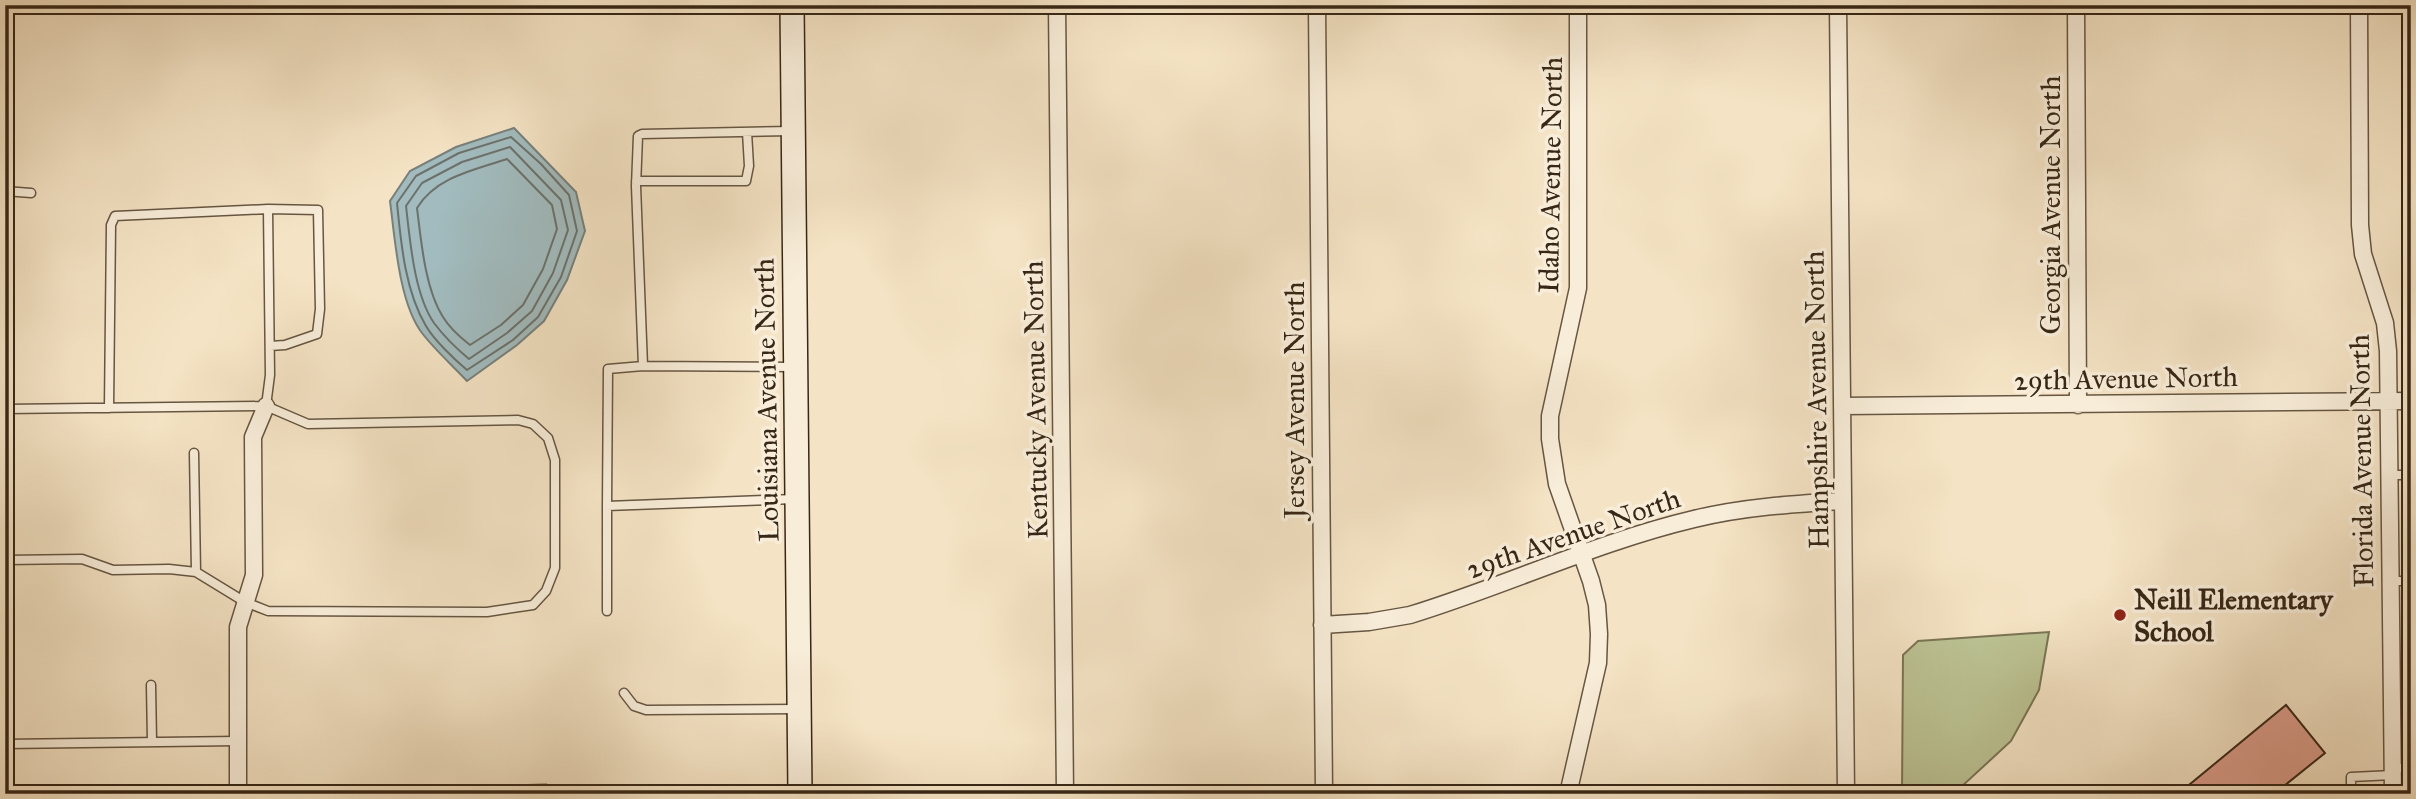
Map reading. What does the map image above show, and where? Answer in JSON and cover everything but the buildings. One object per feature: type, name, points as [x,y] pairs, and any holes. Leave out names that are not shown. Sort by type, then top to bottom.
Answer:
[{"type":"street","name":"Louisiana Avenue North","points":[[792,5],[800,794]]},
{"type":"street","name":"Kentucky Avenue North","points":[[1057,5],[1065,794]]},
{"type":"street","name":"Jersey Avenue North","points":[[1317,5],[1324,794]]},
{"type":"street","name":"Idaho Avenue North","points":[[1568,794],[1598,663],[1599,634],[1597,605],[1556,484],[1550,439],[1550,416],[1578,288],[1578,5]]},
{"type":"street","name":"Hampshire Avenue North","points":[[1838,5],[1846,794]]},
{"type":"street","name":"Georgia Avenue North","points":[[2076,5],[2078,405]]},
{"type":"street","name":"Florida Avenue North","points":[[2359,5],[2360,225],[2363,254],[2385,323],[2388,351],[2393,794]]},
{"type":"street","name":"29th Avenue North","points":[[1842,406],[2411,401]]},
{"type":"street","points":[[238,794],[238,627],[254,575],[253,437],[266,406]]},
{"type":"street","name":"29th Avenue North","points":[[1322,625],[1369,622],[1410,615],[1644,533],[1706,516],[1745,508],[1843,500]]},
{"type":"lane","points":[[643,366],[636,181],[638,136],[793,131]]},
{"type":"lane","points":[[636,181],[746,181],[749,176],[747,132]]},
{"type":"lane","points":[[5,191],[31,193]]},
{"type":"lane","points":[[109,408],[111,225],[115,216],[268,209],[318,210],[320,309],[317,334],[285,345],[270,346]]},
{"type":"lane","points":[[266,406],[270,375],[268,209]]},
{"type":"lane","points":[[607,611],[608,369],[643,366],[796,367]]},
{"type":"lane","points":[[5,410],[266,406],[309,424],[518,420],[533,424],[548,438],[555,460],[555,568],[546,591],[533,605],[487,612],[268,611],[245,602],[196,572],[169,569],[113,570],[82,559],[5,560]]},
{"type":"lane","points":[[194,453],[196,572]]},
{"type":"lane","points":[[2390,475],[2411,475]]},
{"type":"lane","points":[[607,506],[797,499]]},
{"type":"lane","points":[[2391,581],[2411,582]]},
{"type":"lane","points":[[151,685],[152,742]]},
{"type":"lane","points":[[624,693],[634,706],[646,710],[799,709]]},
{"type":"lane","points":[[5,744],[238,741]]},
{"type":"lane","points":[[2351,794],[2351,776],[2411,768]]},
{"type":"lane","points":[[335,794],[546,789]]},
{"type":"green space","points":[[2049,632],[2039,690],[2011,741],[1960,788],[1948,794],[1902,794],[1903,655],[1918,641]]},
{"type":"water","points":[[514,128],[576,192],[585,231],[567,280],[544,321],[517,345],[467,381],[427,339],[414,320],[399,270],[390,201],[410,171],[456,147]]},
{"type":"place","name":"Neill Elementary School","points":[[2120,615]]}]
